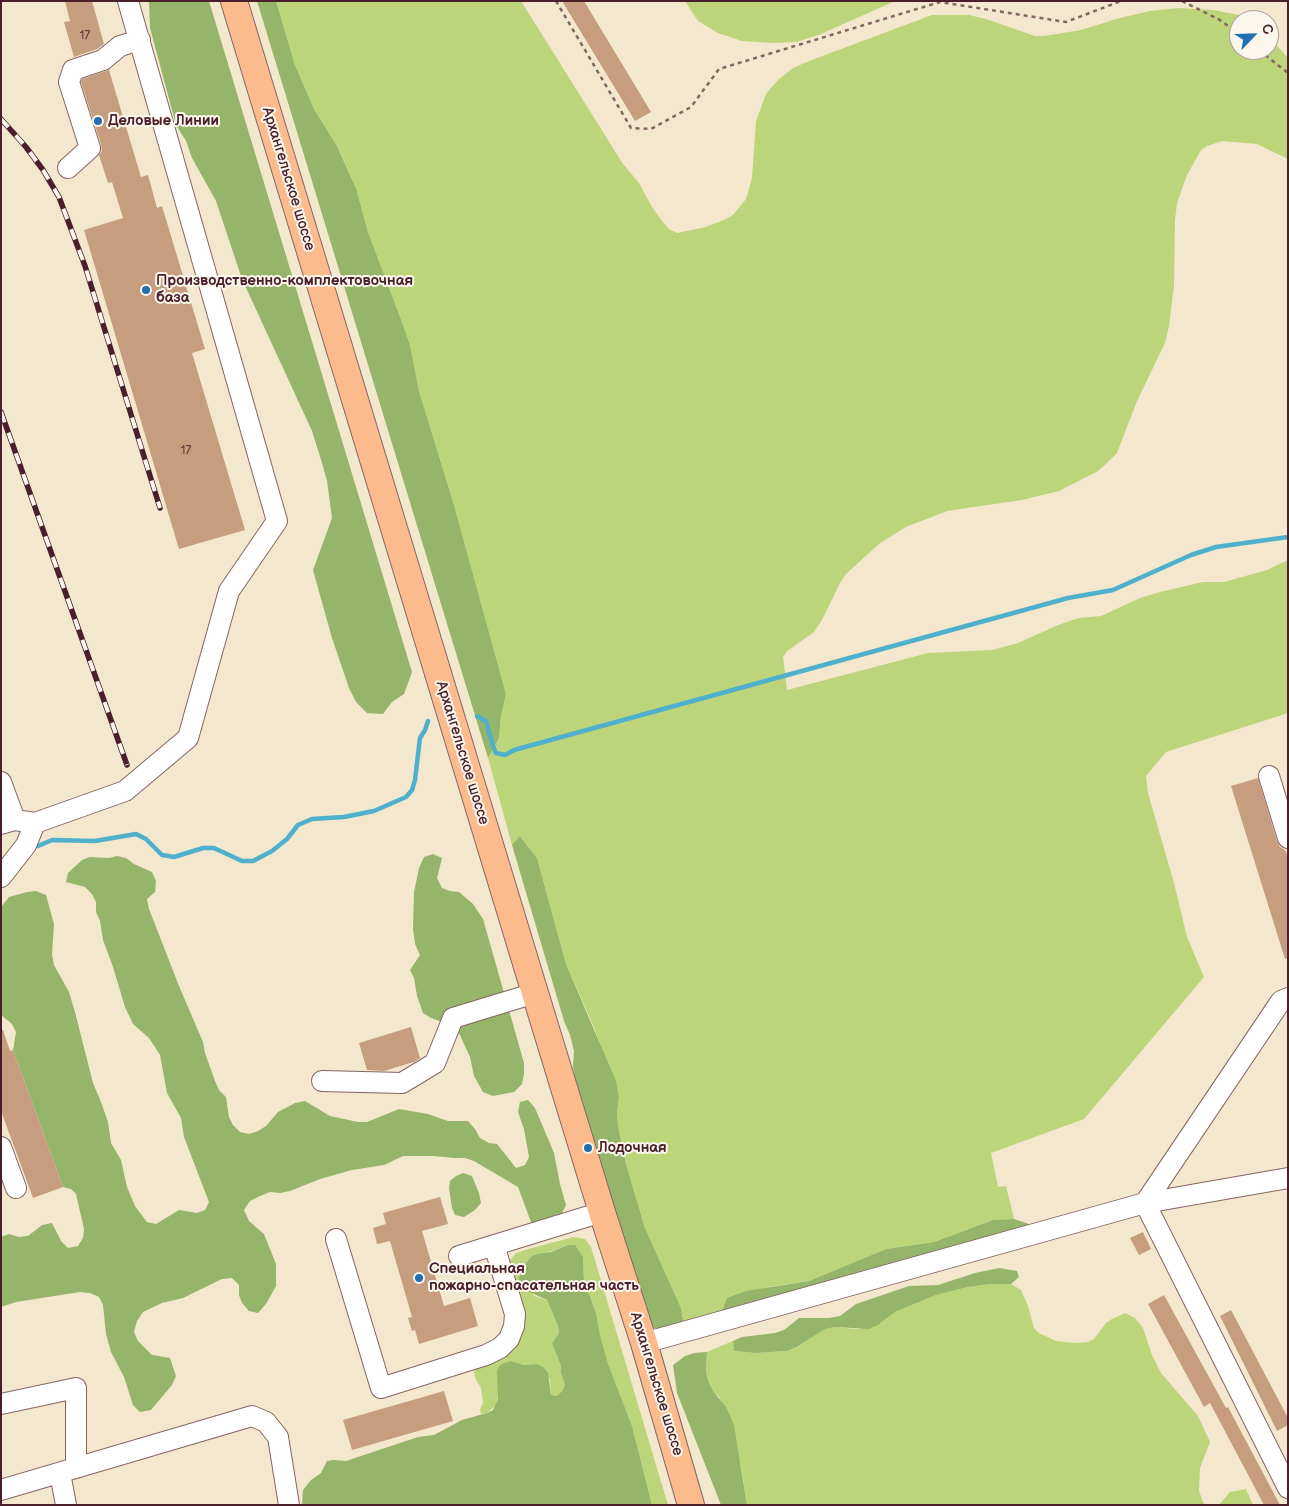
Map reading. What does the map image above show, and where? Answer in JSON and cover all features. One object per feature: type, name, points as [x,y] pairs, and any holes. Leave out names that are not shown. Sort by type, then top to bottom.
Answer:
[{"type":"main road","name":"Архангельское шоссе","points":[[234,1],[535,993],[644,1343],[691,1505]]},
{"type":"lane","points":[[17,823],[125,791],[188,738],[229,591],[277,521],[128,1]]},
{"type":"lane","points":[[68,168],[90,148],[69,82],[72,70],[103,60],[120,46],[140,40]]},
{"type":"lane","points":[[1269,776],[1288,838]]},
{"type":"lane","points":[[1,782],[26,845],[1,877]]},
{"type":"lane","points":[[322,1081],[402,1083],[435,1063],[452,1018],[535,993]]},
{"type":"lane","points":[[1144,1203],[1281,1001],[1288,998]]},
{"type":"lane","points":[[1,1147],[16,1188]]},
{"type":"lane","points":[[644,1343],[1144,1203],[1288,1178]]},
{"type":"lane","points":[[1144,1203],[1288,1488]]},
{"type":"lane","points":[[459,1256],[602,1212]]},
{"type":"lane","points":[[336,1239],[381,1388],[486,1355],[500,1348],[509,1339],[514,1326],[514,1314],[494,1245]]},
{"type":"lane","points":[[1,1404],[76,1388],[66,1505]]},
{"type":"lane","points":[[1,1490],[252,1416],[266,1422],[278,1437],[289,1505]]},
{"type":"path","points":[[556,1],[631,128],[651,128],[691,107],[720,69],[940,2],[1066,22],[1121,1]]},
{"type":"path","points":[[1182,1],[1220,20],[1229,27]]},
{"type":"path","points":[[1272,60],[1288,73]]},
{"type":"green space","points":[[149,1],[209,1],[412,672],[404,694],[392,702],[383,714],[367,713],[356,702],[349,688],[332,638],[313,570],[332,518],[327,481],[322,463],[312,431],[242,279],[216,201],[176,125],[150,28]]},
{"type":"green space","points":[[257,1],[276,1],[295,65],[314,109],[337,146],[356,188],[368,232],[410,345],[419,391],[454,505],[506,694],[499,738],[488,758]]},
{"type":"green space","points":[[276,1],[521,1],[623,164],[639,183],[652,207],[663,222],[669,229],[677,233],[706,227],[724,220],[733,215],[746,199],[752,178],[756,121],[766,94],[778,80],[793,68],[809,61],[932,15],[969,15],[1035,36],[1044,36],[1081,30],[1150,11],[1178,8],[1213,10],[1229,13],[1229,60],[1279,60],[1279,48],[1288,58],[1288,159],[1257,144],[1222,141],[1201,150],[1187,175],[1177,203],[1174,286],[1165,343],[1137,401],[1117,453],[1098,471],[1059,491],[1022,500],[947,511],[906,527],[880,543],[846,574],[814,632],[787,651],[783,657],[787,690],[928,653],[992,650],[1018,643],[1079,618],[1101,616],[1140,598],[1203,582],[1224,582],[1267,570],[1288,560],[1288,713],[1166,752],[1146,776],[1148,793],[1174,883],[1187,937],[1204,977],[1084,1119],[991,1153],[998,1187],[1006,1186],[1014,1219],[993,1220],[934,1242],[886,1249],[809,1281],[768,1287],[721,1314],[684,1325],[681,1308],[645,1228],[626,1164],[619,1131],[617,1114],[619,1097],[594,1027],[566,964],[537,858],[521,837],[512,845],[488,758],[499,738],[506,694],[454,505],[419,391],[410,345],[368,232],[356,188],[337,146],[314,109],[295,65]]},
{"type":"green space","points":[[685,1],[895,1],[821,34],[797,42],[774,43],[742,41],[718,33],[698,21]]},
{"type":"green space","points":[[520,836],[537,858],[566,964],[616,1081],[619,1097],[617,1114],[619,1131],[626,1164],[645,1228],[681,1308],[684,1325],[650,1328],[578,1095],[573,1067],[574,1051],[570,1035],[564,1021],[512,845]]},
{"type":"green space","points":[[433,854],[442,858],[437,878],[442,888],[459,892],[473,904],[483,919],[524,1063],[522,1084],[514,1092],[493,1096],[483,1092],[474,1076],[470,1057],[458,1031],[450,1025],[423,1013],[417,996],[414,978],[410,970],[420,955],[415,944],[413,929],[414,892],[419,868],[424,857]]},
{"type":"green space","points":[[117,856],[126,858],[152,872],[156,881],[155,892],[147,899],[149,909],[203,1042],[215,1081],[219,1090],[226,1097],[229,1117],[233,1125],[240,1132],[249,1134],[258,1131],[266,1126],[278,1112],[295,1103],[305,1101],[330,1116],[358,1122],[367,1122],[399,1109],[428,1114],[448,1121],[468,1121],[480,1138],[489,1143],[497,1144],[516,1168],[525,1165],[529,1157],[524,1129],[518,1112],[520,1102],[528,1100],[535,1108],[554,1153],[566,1205],[561,1215],[542,1223],[531,1222],[518,1187],[474,1161],[465,1158],[434,1156],[403,1156],[384,1165],[352,1170],[320,1179],[290,1191],[270,1192],[260,1196],[250,1201],[244,1210],[249,1221],[264,1234],[276,1264],[276,1286],[266,1304],[258,1313],[249,1311],[242,1303],[239,1295],[239,1285],[232,1278],[222,1279],[183,1298],[162,1303],[143,1312],[137,1321],[134,1332],[138,1341],[152,1355],[170,1358],[176,1376],[172,1385],[151,1410],[140,1412],[133,1405],[124,1377],[111,1352],[106,1334],[103,1305],[99,1297],[90,1293],[80,1292],[16,1302],[1,1307],[1,1237],[9,1234],[19,1237],[28,1236],[42,1225],[52,1223],[61,1241],[68,1248],[78,1246],[83,1238],[84,1229],[76,1194],[71,1189],[63,1187],[13,1050],[16,1032],[12,1024],[1,1015],[1,907],[9,897],[36,891],[46,895],[54,924],[52,955],[54,965],[69,992],[93,1083],[108,1122],[111,1143],[121,1160],[127,1187],[135,1206],[147,1222],[156,1224],[179,1210],[197,1213],[205,1210],[209,1202],[184,1137],[181,1118],[167,1093],[160,1055],[149,1038],[133,1024],[125,1007],[103,940],[100,921],[96,912],[96,902],[92,894],[85,887],[66,882],[68,873],[82,860],[90,857],[109,858]]},
{"type":"green space","points":[[463,1173],[472,1176],[481,1203],[475,1210],[464,1217],[455,1215],[449,1188],[450,1181]]},
{"type":"green space","points":[[1014,1219],[1035,1226],[721,1314],[727,1298],[746,1291],[809,1281],[886,1249],[934,1242],[993,1220]]},
{"type":"green space","points":[[573,1237],[585,1239],[591,1247],[668,1505],[652,1505],[632,1426],[608,1365],[596,1313],[584,1280],[583,1257],[568,1245],[528,1260],[520,1270],[534,1296],[547,1300],[558,1326],[559,1333],[552,1343],[561,1366],[565,1385],[562,1391],[557,1396],[551,1395],[550,1380],[537,1364],[524,1365],[511,1361],[499,1366],[499,1392],[496,1405],[487,1413],[481,1414],[480,1409],[483,1403],[481,1388],[475,1378],[474,1370],[512,1342],[509,1262],[516,1253]]},
{"type":"green space","points":[[568,1245],[575,1245],[583,1257],[584,1280],[596,1313],[608,1364],[632,1426],[652,1505],[302,1505],[303,1490],[311,1480],[321,1473],[327,1461],[346,1461],[418,1437],[434,1435],[462,1420],[493,1410],[498,1399],[497,1372],[499,1366],[504,1363],[511,1361],[524,1365],[537,1364],[543,1367],[548,1373],[551,1395],[557,1396],[565,1385],[561,1366],[552,1343],[559,1333],[558,1326],[547,1300],[523,1289],[519,1284],[519,1277],[524,1265],[532,1256],[551,1252]]},
{"type":"green space","points":[[999,1268],[1017,1271],[1019,1277],[1011,1284],[968,1287],[936,1295],[895,1312],[878,1325],[869,1329],[835,1327],[825,1329],[797,1347],[787,1351],[755,1353],[734,1351],[733,1341],[742,1337],[784,1330],[799,1318],[840,1316],[856,1304],[909,1286],[938,1285],[975,1273]]},
{"type":"green space","points":[[990,1284],[1011,1284],[1021,1290],[1034,1328],[1039,1333],[1056,1341],[1088,1342],[1094,1339],[1106,1323],[1112,1319],[1125,1313],[1135,1318],[1143,1328],[1152,1355],[1161,1373],[1198,1416],[1210,1442],[1200,1468],[1199,1491],[1206,1505],[747,1505],[741,1465],[720,1398],[713,1391],[706,1372],[707,1352],[733,1341],[734,1351],[755,1353],[787,1351],[798,1347],[824,1329],[835,1327],[857,1329],[878,1325],[895,1312],[936,1295]]},
{"type":"green space","points":[[707,1352],[706,1372],[709,1382],[713,1391],[726,1407],[734,1425],[747,1505],[721,1505],[677,1393],[673,1365],[685,1356]]},
{"type":"green space","points":[[1246,1489],[1253,1505],[1219,1505],[1230,1492]]},
{"type":"building","points":[[65,1],[92,1],[104,44],[97,49],[74,57],[64,22],[70,21]]},
{"type":"building","points":[[562,1],[584,1],[651,112],[635,121]]},
{"type":"building","points":[[109,70],[141,177],[148,175],[157,208],[162,206],[205,349],[192,353],[245,530],[179,549],[84,230],[123,218],[112,182],[108,183],[99,155],[102,151],[101,144],[81,82],[82,79]]},
{"type":"building","points":[[1258,778],[1277,841],[1288,857],[1288,958],[1285,959],[1231,786]]},
{"type":"building","points":[[411,1027],[420,1058],[414,1062],[384,1071],[367,1070],[359,1043]]},
{"type":"building","points":[[1,1030],[3,1030],[10,1051],[13,1050],[63,1187],[33,1198],[1,1111]]},
{"type":"building","points":[[440,1197],[448,1224],[422,1231],[444,1306],[470,1298],[478,1326],[419,1344],[415,1330],[412,1331],[408,1318],[412,1317],[390,1241],[377,1244],[373,1228],[386,1224],[383,1213]]},
{"type":"building","points":[[1143,1232],[1151,1249],[1139,1255],[1130,1238]]},
{"type":"building","points":[[1164,1295],[1226,1408],[1228,1407],[1280,1505],[1264,1505],[1210,1403],[1204,1407],[1148,1304]]},
{"type":"building","points":[[1231,1310],[1288,1418],[1288,1425],[1277,1431],[1220,1316]]},
{"type":"building","points":[[444,1391],[453,1421],[352,1450],[343,1420]]},
{"type":"waterway","points":[[477,716],[486,721],[496,753],[505,755],[514,750],[1068,598],[1113,590],[1191,555],[1216,547],[1288,537]]},
{"type":"waterway","points":[[38,846],[52,840],[95,841],[136,834],[146,839],[162,855],[174,857],[203,848],[214,848],[242,861],[253,861],[272,851],[287,839],[298,825],[312,819],[344,817],[374,811],[406,797],[412,790],[415,780],[420,738],[428,721]]},
{"type":"railway","points":[[1,119],[26,147],[43,170],[59,197],[85,266],[160,508]]},
{"type":"railway","points":[[1,412],[127,765]]},
{"type":"place","name":"Деловые Линии","points":[[98,121]]},
{"type":"place","name":"Производственно-комплектовочная база","points":[[146,290]]},
{"type":"place","name":"Лодочная","points":[[588,1148]]},
{"type":"place","name":"Специальная пожарно-спасательная часть","points":[[419,1278]]}]
